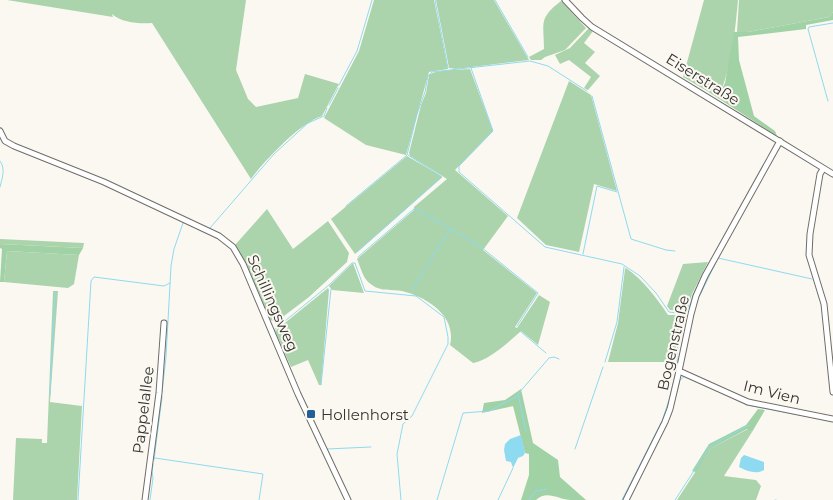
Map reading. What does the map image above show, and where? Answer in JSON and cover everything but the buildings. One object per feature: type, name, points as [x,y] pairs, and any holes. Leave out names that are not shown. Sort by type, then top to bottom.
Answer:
[{"type":"street","name":"Eiserstraße","points":[[565,0],[592,26],[833,174]]},
{"type":"street","name":"Schillingsweg","points":[[0,131],[5,141],[14,146],[104,182],[201,226],[219,236],[233,247],[243,264],[298,394],[348,500]]},
{"type":"street","name":"Bogenstraße","points":[[626,500],[665,422],[696,296],[705,276],[780,141]]},
{"type":"street","points":[[823,168],[820,174],[810,234],[809,255],[824,304],[833,392]]},
{"type":"street","name":"Pappelallee","points":[[145,500],[159,393],[164,323]]},
{"type":"street","name":"Im Vien","points":[[679,371],[748,402],[833,419]]},
{"type":"green space","points":[[7,0],[246,0],[236,70],[248,99],[256,107],[298,98],[305,74],[339,84],[322,116],[313,120],[294,134],[265,162],[251,179],[152,23],[126,21],[112,14],[113,17]]},
{"type":"green space","points":[[374,0],[434,0],[448,69],[429,72],[406,155],[366,145],[324,118],[359,51]]},
{"type":"green space","points":[[436,0],[494,0],[529,60],[456,69],[449,68]]},
{"type":"green space","points":[[704,0],[738,0],[730,61],[719,96],[683,77]]},
{"type":"green space","points":[[739,0],[833,0],[833,12],[829,17],[748,32],[737,32]]},
{"type":"green space","points":[[561,1],[586,28],[565,50],[541,60],[531,60],[529,57],[544,49],[544,22],[549,12]]},
{"type":"green space","points":[[833,12],[833,20],[806,25],[806,29],[738,37],[739,60],[754,116],[775,131],[777,136],[707,91],[719,95],[725,83],[734,32],[748,32],[829,17]]},
{"type":"green space","points":[[589,28],[593,31],[584,43],[595,52],[585,63],[600,76],[588,90],[584,88],[591,77],[569,60],[560,64],[555,55],[570,48]]},
{"type":"green space","points":[[470,69],[493,131],[455,170],[508,216],[483,250],[537,293],[515,327],[517,328],[539,295],[550,302],[538,345],[521,331],[492,355],[473,363],[450,345],[449,325],[438,309],[412,294],[375,287],[364,277],[357,259],[447,179],[410,156],[409,153],[421,105],[426,93],[429,75],[443,71]]},
{"type":"green space","points":[[569,81],[591,95],[617,191],[594,184],[579,252],[546,245],[517,218]]},
{"type":"green space","points":[[407,156],[441,176],[441,178],[355,254],[331,219]]},
{"type":"green space","points":[[267,209],[293,249],[328,221],[349,253],[347,262],[309,297],[276,322],[270,320],[246,263],[235,245]]},
{"type":"green space","points":[[0,239],[84,243],[83,248],[0,244]]},
{"type":"green space","points":[[0,244],[83,248],[79,255],[7,251],[4,282],[0,282],[2,249]]},
{"type":"green space","points":[[7,251],[79,255],[74,284],[68,288],[4,282]]},
{"type":"green space","points":[[708,262],[692,294],[688,308],[681,311],[670,310],[667,306],[683,264]]},
{"type":"green space","points":[[353,263],[364,293],[332,290],[329,286]]},
{"type":"green space","points":[[626,268],[649,290],[668,315],[684,315],[677,340],[675,362],[608,362],[618,323]]},
{"type":"green space","points":[[328,288],[321,385],[319,385],[308,360],[291,367],[275,331]]},
{"type":"green space","points":[[53,291],[58,291],[50,402],[82,406],[77,500],[13,500],[16,438],[42,439],[42,443],[47,443]]},
{"type":"green space","points":[[521,389],[533,443],[558,460],[560,477],[586,500],[570,500],[548,495],[536,500],[521,500],[529,475],[529,454],[525,453],[513,406],[482,413],[484,403],[505,400]]},
{"type":"green space","points":[[758,409],[765,410],[752,432],[747,429],[711,448],[696,472],[692,471],[709,444],[746,425]]},
{"type":"green space","points":[[748,429],[752,432],[724,476],[756,480],[761,486],[756,500],[677,500],[711,448]]},
{"type":"water","points":[[521,435],[525,453],[518,458],[513,468],[511,462],[506,461],[505,444],[510,439]]},
{"type":"water","points":[[744,455],[764,462],[764,470],[755,472],[739,467],[741,458]]},
{"type":"waterway","points":[[339,85],[357,51],[372,0]]},
{"type":"waterway","points":[[435,0],[448,68]]},
{"type":"waterway","points":[[495,0],[528,57]]},
{"type":"waterway","points":[[828,101],[808,29],[809,27],[833,23]]},
{"type":"waterway","points":[[346,206],[407,155],[428,76],[432,72],[530,61],[548,66],[587,91]]},
{"type":"waterway","points":[[471,68],[493,131],[459,166],[459,172],[545,247],[622,264],[640,276],[656,293],[669,312],[685,314],[678,340],[677,362]]},
{"type":"waterway","points":[[329,105],[338,88]]},
{"type":"waterway","points":[[592,96],[631,239],[675,251]]},
{"type":"waterway","points":[[210,228],[274,154],[308,123],[324,116],[327,108]]},
{"type":"waterway","points":[[357,252],[442,177],[408,155]]},
{"type":"waterway","points":[[0,161],[3,170],[0,187]]},
{"type":"waterway","points":[[583,254],[597,186],[617,192]]},
{"type":"waterway","points":[[358,257],[415,208],[481,247],[538,293],[517,326]]},
{"type":"waterway","points":[[162,392],[171,266],[174,249],[185,222]]},
{"type":"waterway","points":[[193,226],[205,232]]},
{"type":"waterway","points":[[412,290],[450,229]]},
{"type":"waterway","points":[[700,295],[718,258],[812,279]]},
{"type":"waterway","points":[[290,368],[274,330],[329,285],[352,263],[355,263],[365,291],[416,296],[444,317],[448,344],[412,416],[403,424],[397,454],[401,500]]},
{"type":"waterway","points":[[685,314],[709,263]]},
{"type":"waterway","points":[[605,362],[617,322],[624,267]]},
{"type":"waterway","points":[[78,500],[91,281],[94,277],[164,286],[170,283]]},
{"type":"waterway","points":[[321,385],[331,289]]},
{"type":"waterway","points":[[50,395],[55,293]]},
{"type":"waterway","points":[[520,331],[546,353]]},
{"type":"waterway","points":[[526,431],[518,394],[549,358],[559,359]]},
{"type":"waterway","points":[[575,449],[603,367]]},
{"type":"waterway","points":[[622,500],[662,421],[677,367]]},
{"type":"waterway","points":[[629,500],[671,415],[680,380],[685,376]]},
{"type":"waterway","points":[[721,392],[747,405],[825,420]]},
{"type":"waterway","points":[[437,500],[463,413],[489,411],[518,396]]},
{"type":"waterway","points":[[154,460],[162,397]]},
{"type":"waterway","points":[[675,500],[710,446],[749,425]]},
{"type":"waterway","points":[[327,449],[371,447]]},
{"type":"waterway","points":[[155,458],[263,474],[259,500]]},
{"type":"waterway","points":[[150,500],[153,464]]},
{"type":"waterway","points":[[498,500],[513,468]]},
{"type":"waterway","points":[[529,500],[536,491],[547,489]]},
{"type":"place","name":"Hollenhorst","points":[[311,414]]}]
